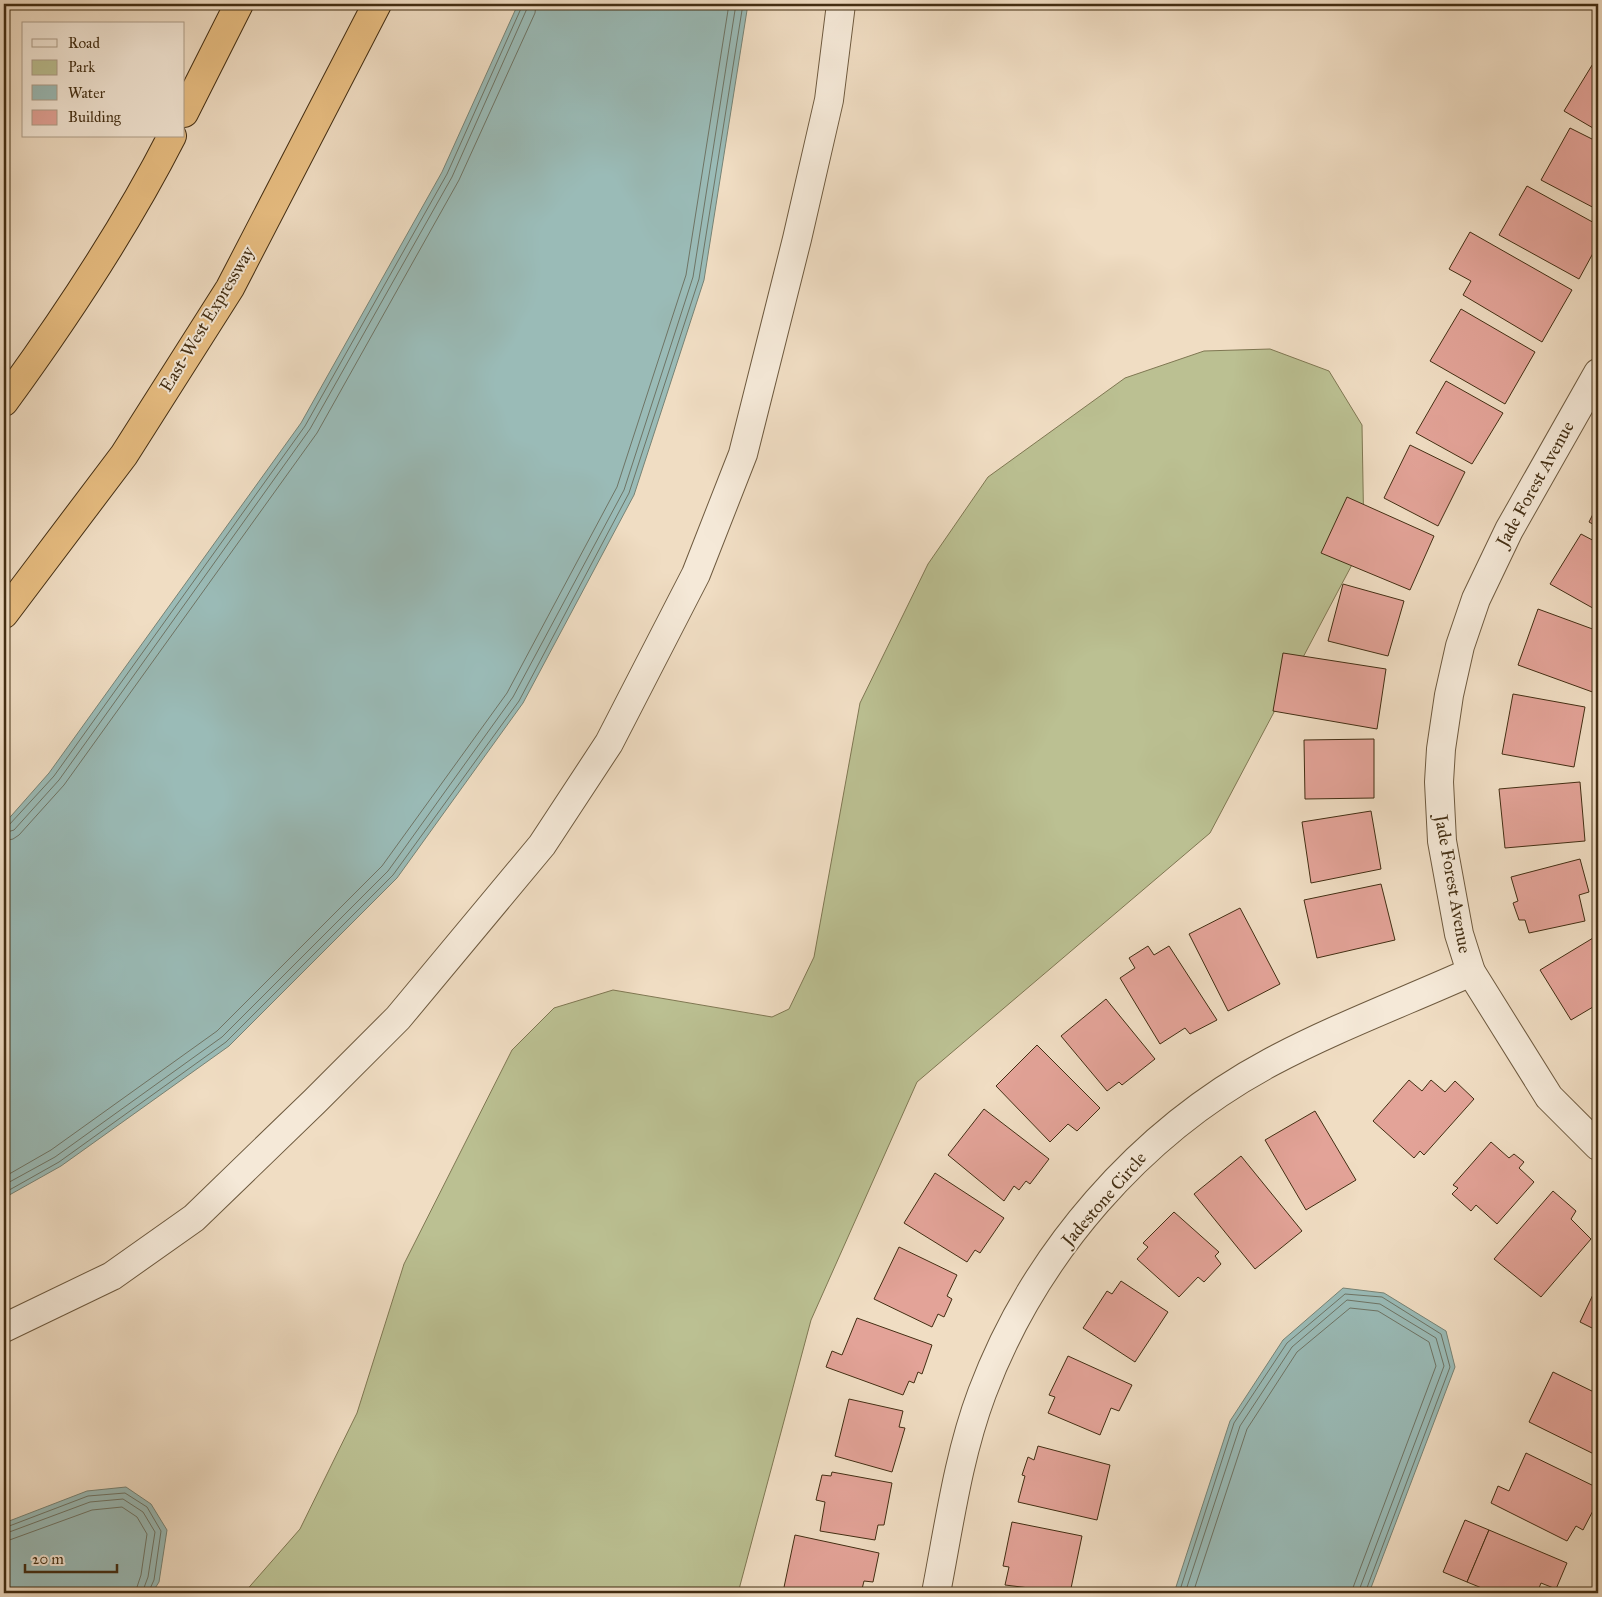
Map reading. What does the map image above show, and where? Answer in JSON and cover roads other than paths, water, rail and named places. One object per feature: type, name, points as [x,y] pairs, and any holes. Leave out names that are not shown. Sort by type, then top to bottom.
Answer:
[{"type":"highway","points":[[185,111],[239,4]]},
{"type":"highway","name":"East-West Expressway","points":[[4,614],[124,455],[230,288],[377,4]]},
{"type":"highway","points":[[4,402],[66,315],[144,191],[171,138]]},
{"type":"street","points":[[4,1328],[112,1276],[194,1218],[315,1101],[398,1018],[542,845],[609,742],[696,574],[742,454],[797,239],[829,100],[841,4]]},
{"type":"street","name":"Jade Forest Avenue","points":[[1598,373],[1485,576],[1460,646],[1449,695],[1441,749],[1442,841],[1459,934],[1471,972],[1549,1097],[1598,1146]]},
{"type":"street","name":"Jadestone Circle","points":[[936,1593],[959,1472],[982,1392],[1007,1338],[1034,1288],[1087,1213],[1143,1154],[1186,1118],[1243,1078],[1296,1049],[1471,972]]},
{"type":"water","points":[[518,4],[748,4],[704,280],[634,495],[523,703],[397,878],[229,1046],[61,1166],[4,1198],[4,824],[49,773],[301,423],[442,172]]},
{"type":"water","points":[[1343,1288],[1384,1293],[1446,1331],[1455,1367],[1369,1593],[1174,1593],[1230,1421],[1283,1340]]},
{"type":"water","points":[[126,1487],[151,1504],[167,1530],[159,1582],[152,1593],[4,1593],[4,1523],[87,1491]]}]
